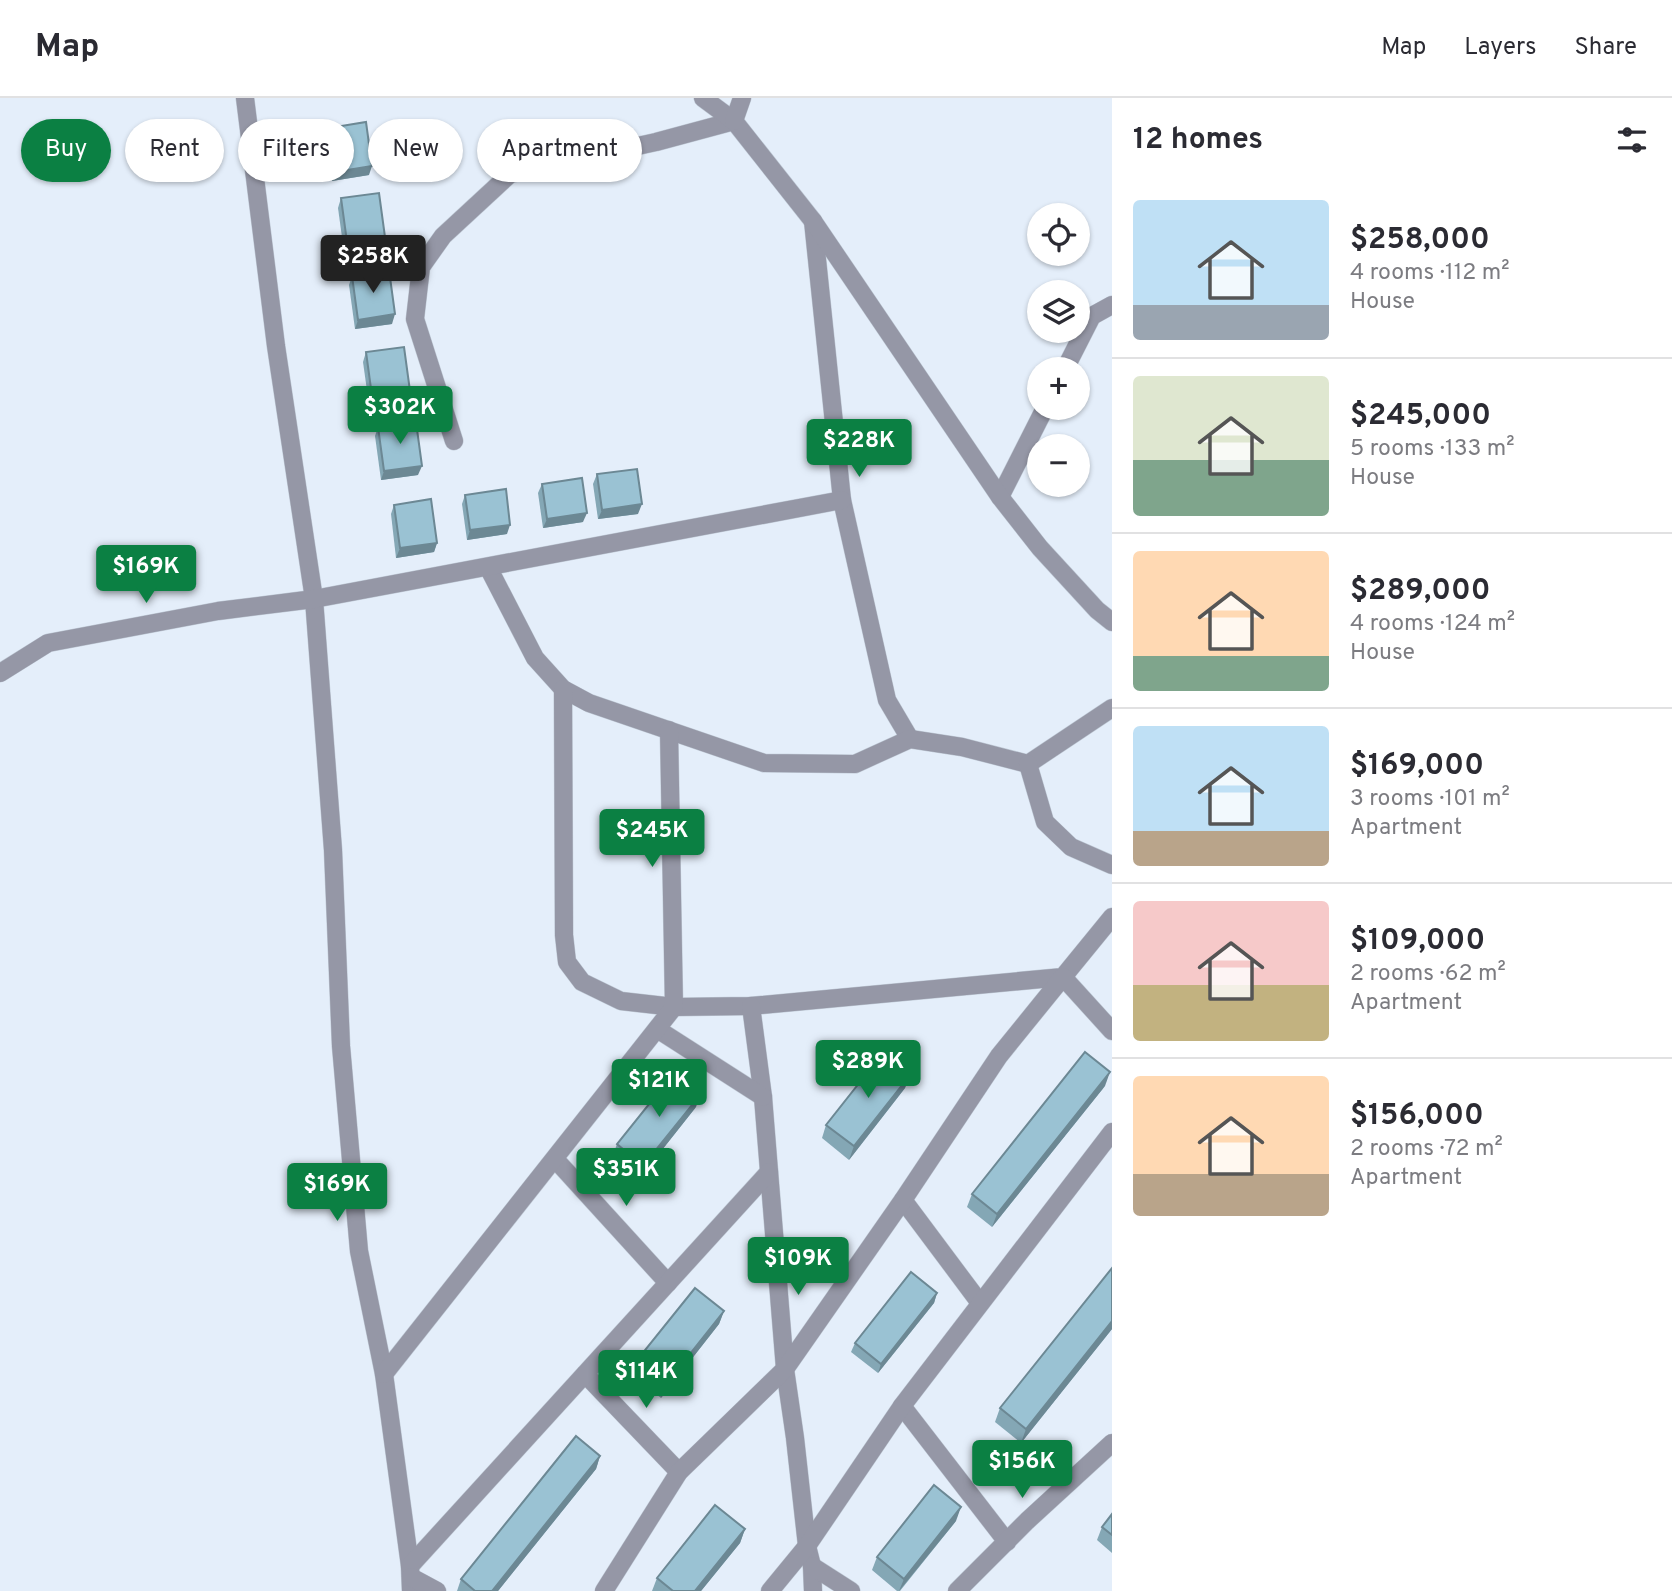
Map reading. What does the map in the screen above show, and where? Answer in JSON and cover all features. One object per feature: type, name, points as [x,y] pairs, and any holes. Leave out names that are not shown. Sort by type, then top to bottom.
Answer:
[{"type":"street","points":[[245,98],[276,345],[314,599],[333,850],[341,1046],[359,1251],[384,1374],[411,1578]]},
{"type":"street","points":[[703,98],[734,121],[813,221],[1000,497],[1040,548],[1097,610],[1112,622]]},
{"type":"street","points":[[734,121],[742,98]]},
{"type":"street","points":[[454,441],[415,319],[421,267],[443,236],[510,174],[656,142],[734,121]]},
{"type":"street","points":[[813,221],[842,500],[887,700],[910,739]]},
{"type":"street","points":[[1071,357],[1092,316],[1112,305]]},
{"type":"street","points":[[1000,497],[1039,420]]},
{"type":"street","points":[[0,673],[48,643],[218,611],[314,599],[488,568],[842,500]]},
{"type":"street","points":[[488,568],[535,657],[563,689],[589,703],[764,763],[855,764],[910,739],[961,747],[1028,764],[1112,708]]},
{"type":"street","points":[[563,689],[564,935],[567,962],[582,982],[621,1002],[674,1007],[751,1006],[1063,977]]},
{"type":"street","points":[[384,1374],[674,1007],[669,730]]},
{"type":"street","points":[[1028,764],[1045,822],[1071,847],[1112,865]]},
{"type":"street","points":[[604,1591],[679,1472],[785,1369],[999,1056],[1112,917]]},
{"type":"street","points":[[1063,977],[1112,1031]]},
{"type":"street","points":[[751,1006],[763,1097],[785,1369],[807,1546],[812,1566],[813,1591]]},
{"type":"street","points":[[657,1028],[763,1097]]},
{"type":"street","points":[[770,1591],[807,1546],[902,1406],[1112,1132]]},
{"type":"street","points":[[555,1159],[668,1283]]},
{"type":"street","points":[[411,1578],[585,1374],[769,1172]]},
{"type":"street","points":[[903,1200],[980,1303]]},
{"type":"street","points":[[585,1374],[679,1472]]},
{"type":"street","points":[[902,1406],[1007,1542]]},
{"type":"street","points":[[957,1591],[1112,1443]]},
{"type":"street","points":[[812,1566],[851,1591]]},
{"type":"street","points":[[411,1578],[437,1591]]},
{"type":"building","points":[[366,122],[368,167],[354,169],[354,124]]},
{"type":"building","points":[[379,193],[385,237],[347,242],[341,198]]},
{"type":"building","points":[[389,270],[395,314],[358,320],[352,276]]},
{"type":"building","points":[[404,347],[410,391],[372,396],[366,352]]},
{"type":"building","points":[[416,422],[422,466],[384,471],[378,427]]},
{"type":"building","points":[[637,469],[642,504],[602,510],[597,474]]},
{"type":"building","points":[[582,478],[587,513],[547,519],[542,484]]},
{"type":"building","points":[[506,489],[510,525],[470,530],[465,495]]},
{"type":"building","points":[[431,499],[437,543],[400,548],[394,505]]},
{"type":"building","points":[[1085,1052],[1110,1072],[997,1214],[972,1194]]},
{"type":"building","points":[[883,1053],[910,1075],[854,1146],[826,1125]]},
{"type":"building","points":[[674,1073],[701,1094],[643,1166],[617,1144]]},
{"type":"building","points":[[1112,1268],[1112,1321],[1026,1429],[1000,1408]]},
{"type":"building","points":[[911,1272],[937,1293],[881,1364],[855,1343]]},
{"type":"building","points":[[695,1288],[724,1311],[666,1384],[637,1360]]},
{"type":"building","points":[[576,1436],[600,1456],[492,1591],[475,1591],[461,1579]]},
{"type":"building","points":[[934,1485],[961,1507],[904,1579],[877,1557]]},
{"type":"building","points":[[715,1505],[745,1529],[695,1591],[673,1591],[657,1578]]},
{"type":"building","points":[[1112,1514],[1112,1535],[1102,1527]]}]
